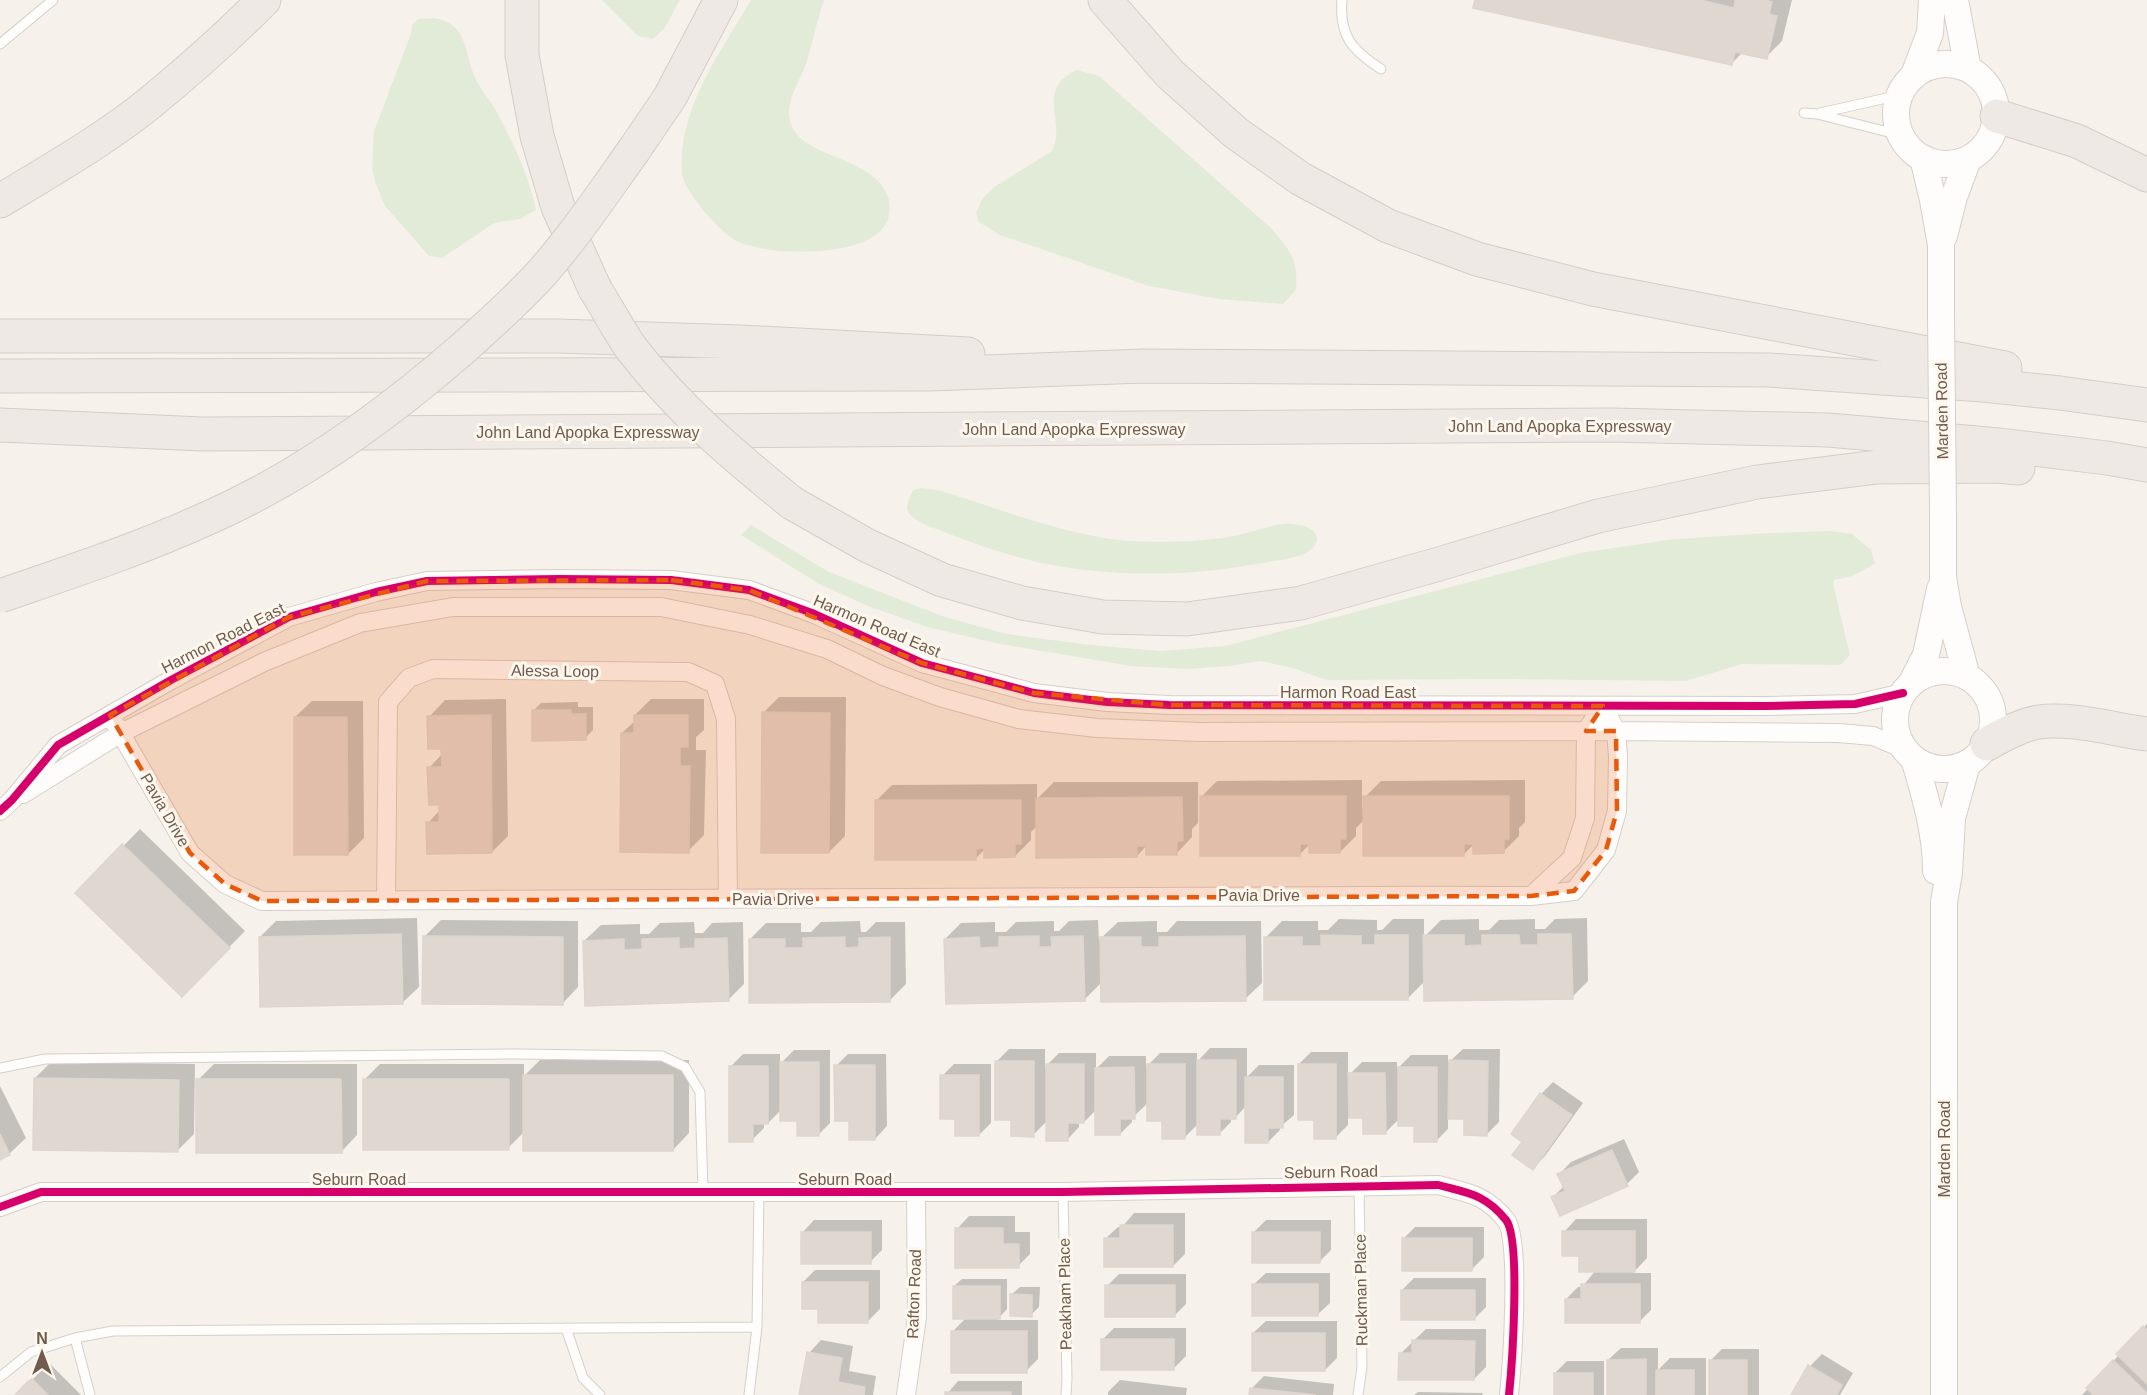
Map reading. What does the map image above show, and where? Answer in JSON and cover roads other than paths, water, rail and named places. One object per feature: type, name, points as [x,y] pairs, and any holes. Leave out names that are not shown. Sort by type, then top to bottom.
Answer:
[{"type":"highway","points":[[0,201],[87,148],[149,103],[228,35],[264,0]]},
{"type":"highway","points":[[522,0],[522,55],[537,136],[558,207],[595,289],[631,347],[685,411],[733,455],[792,503],[868,546],[954,583],[1022,603],[1103,617],[1187,619],[1301,603],[1598,516],[1757,482],[1876,467],[1997,466],[2147,478]]},
{"type":"highway","points":[[0,596],[141,547],[210,518],[330,452],[420,386],[498,317],[539,275],[582,223],[670,96],[722,0]]},
{"type":"highway","points":[[1105,0],[1170,74],[1236,133],[1301,179],[1388,226],[1477,259],[1593,289],[2021,371],[2147,400]]},
{"type":"highway","points":[[1997,116],[2077,141],[2147,175]]},
{"type":"highway","points":[[0,336],[558,336],[789,344],[1144,366]]},
{"type":"highway","points":[[0,376],[930,374],[1144,366],[1769,370],[1983,385],[2147,405]]},
{"type":"highway","name":"John Land Apopka Expressway","points":[[0,424],[202,434],[1702,426],[1828,430],[1999,445],[2147,465]]},
{"type":"highway","points":[[0,444],[202,434]]},
{"type":"highway","points":[[1977,754],[2012,731],[2039,722],[2074,723],[2147,734]]},
{"type":"street","points":[[1907,85],[1929,67],[1945,63],[1976,73],[1988,85],[1995,99],[1997,116],[1995,129],[1989,141],[1980,152],[1968,159],[1953,164],[1937,164],[1909,148],[1900,135],[1896,119],[1897,102],[1930,33],[1932,0]]},
{"type":"street","points":[[1955,0],[1968,69]]},
{"type":"street","name":"Marden Road","points":[[1923,158],[1934,200],[1941,245],[1943,577],[1948,607],[1967,677]]},
{"type":"street","name":"Marden Road","points":[[1941,245],[1954,197],[1968,159]]},
{"type":"street","name":"Marden Road","points":[[1907,688],[1926,655],[1943,577]]},
{"type":"street","name":"Harmon Road East","points":[[6,805],[58,745],[171,680],[289,617],[427,580],[671,580],[749,590],[812,613],[922,663],[1034,693],[1096,701],[1169,705],[1855,704],[1907,688]]},
{"type":"street","points":[[6,805],[121,733],[264,662],[360,623],[453,607],[661,607],[750,625],[827,649],[883,676],[940,697],[1019,719],[1097,728],[1198,732],[1838,733],[1873,736],[1909,754],[1926,766],[1940,769],[1954,768],[1977,754],[1992,729],[1993,714],[1980,686],[1967,677],[1953,672],[1939,671],[1925,675],[1907,688],[1896,707],[1894,721],[1897,736],[1909,754]]},
{"type":"street","name":"Alessa Loop","points":[[386,901],[388,702],[409,678],[433,669],[688,672],[715,684],[726,719],[728,899]]},
{"type":"street","points":[[1531,896],[1572,858],[1585,818],[1586,731],[1603,706]]},
{"type":"street","name":"Pavia Drive","points":[[110,715],[190,854],[225,884],[262,901],[1209,895],[1531,896],[1574,891],[1606,850],[1617,811],[1618,756],[1616,731],[1603,706]]},
{"type":"street","name":"Marden Road","points":[[1909,754],[1922,785],[1936,848],[1936,883],[1944,902]]},
{"type":"street","name":"Marden Road","points":[[1944,1395],[1944,902],[1949,873],[1952,818],[1977,754]]},
{"type":"street","name":"Seburn Road","points":[[0,1207],[41,1192],[1063,1192],[1438,1185],[1481,1196],[1508,1222],[1514,1252],[1513,1358],[1509,1395]]},
{"type":"street","name":"Rafton Road","points":[[906,1395],[917,1317],[916,1192]]},
{"type":"lane","points":[[0,44],[53,0]]},
{"type":"lane","points":[[1342,0],[1340,17],[1346,39],[1364,59],[1381,69]]},
{"type":"lane","points":[[1818,114],[1907,85]]},
{"type":"lane","points":[[1804,114],[1818,114],[1900,135]]},
{"type":"lane","points":[[0,1068],[45,1059],[519,1054],[662,1056],[685,1067],[700,1092],[703,1192]]},
{"type":"lane","name":"Ruckman Place","points":[[1358,1395],[1362,1367],[1359,1185]]},
{"type":"lane","points":[[749,1395],[757,1328],[759,1192]]},
{"type":"lane","name":"Peakham Place","points":[[1063,1192],[1066,1395]]},
{"type":"lane","points":[[0,1377],[31,1352],[75,1338],[113,1331],[757,1328]]},
{"type":"lane","points":[[566,1329],[583,1378],[600,1395]]},
{"type":"lane","points":[[75,1338],[90,1395]]}]
